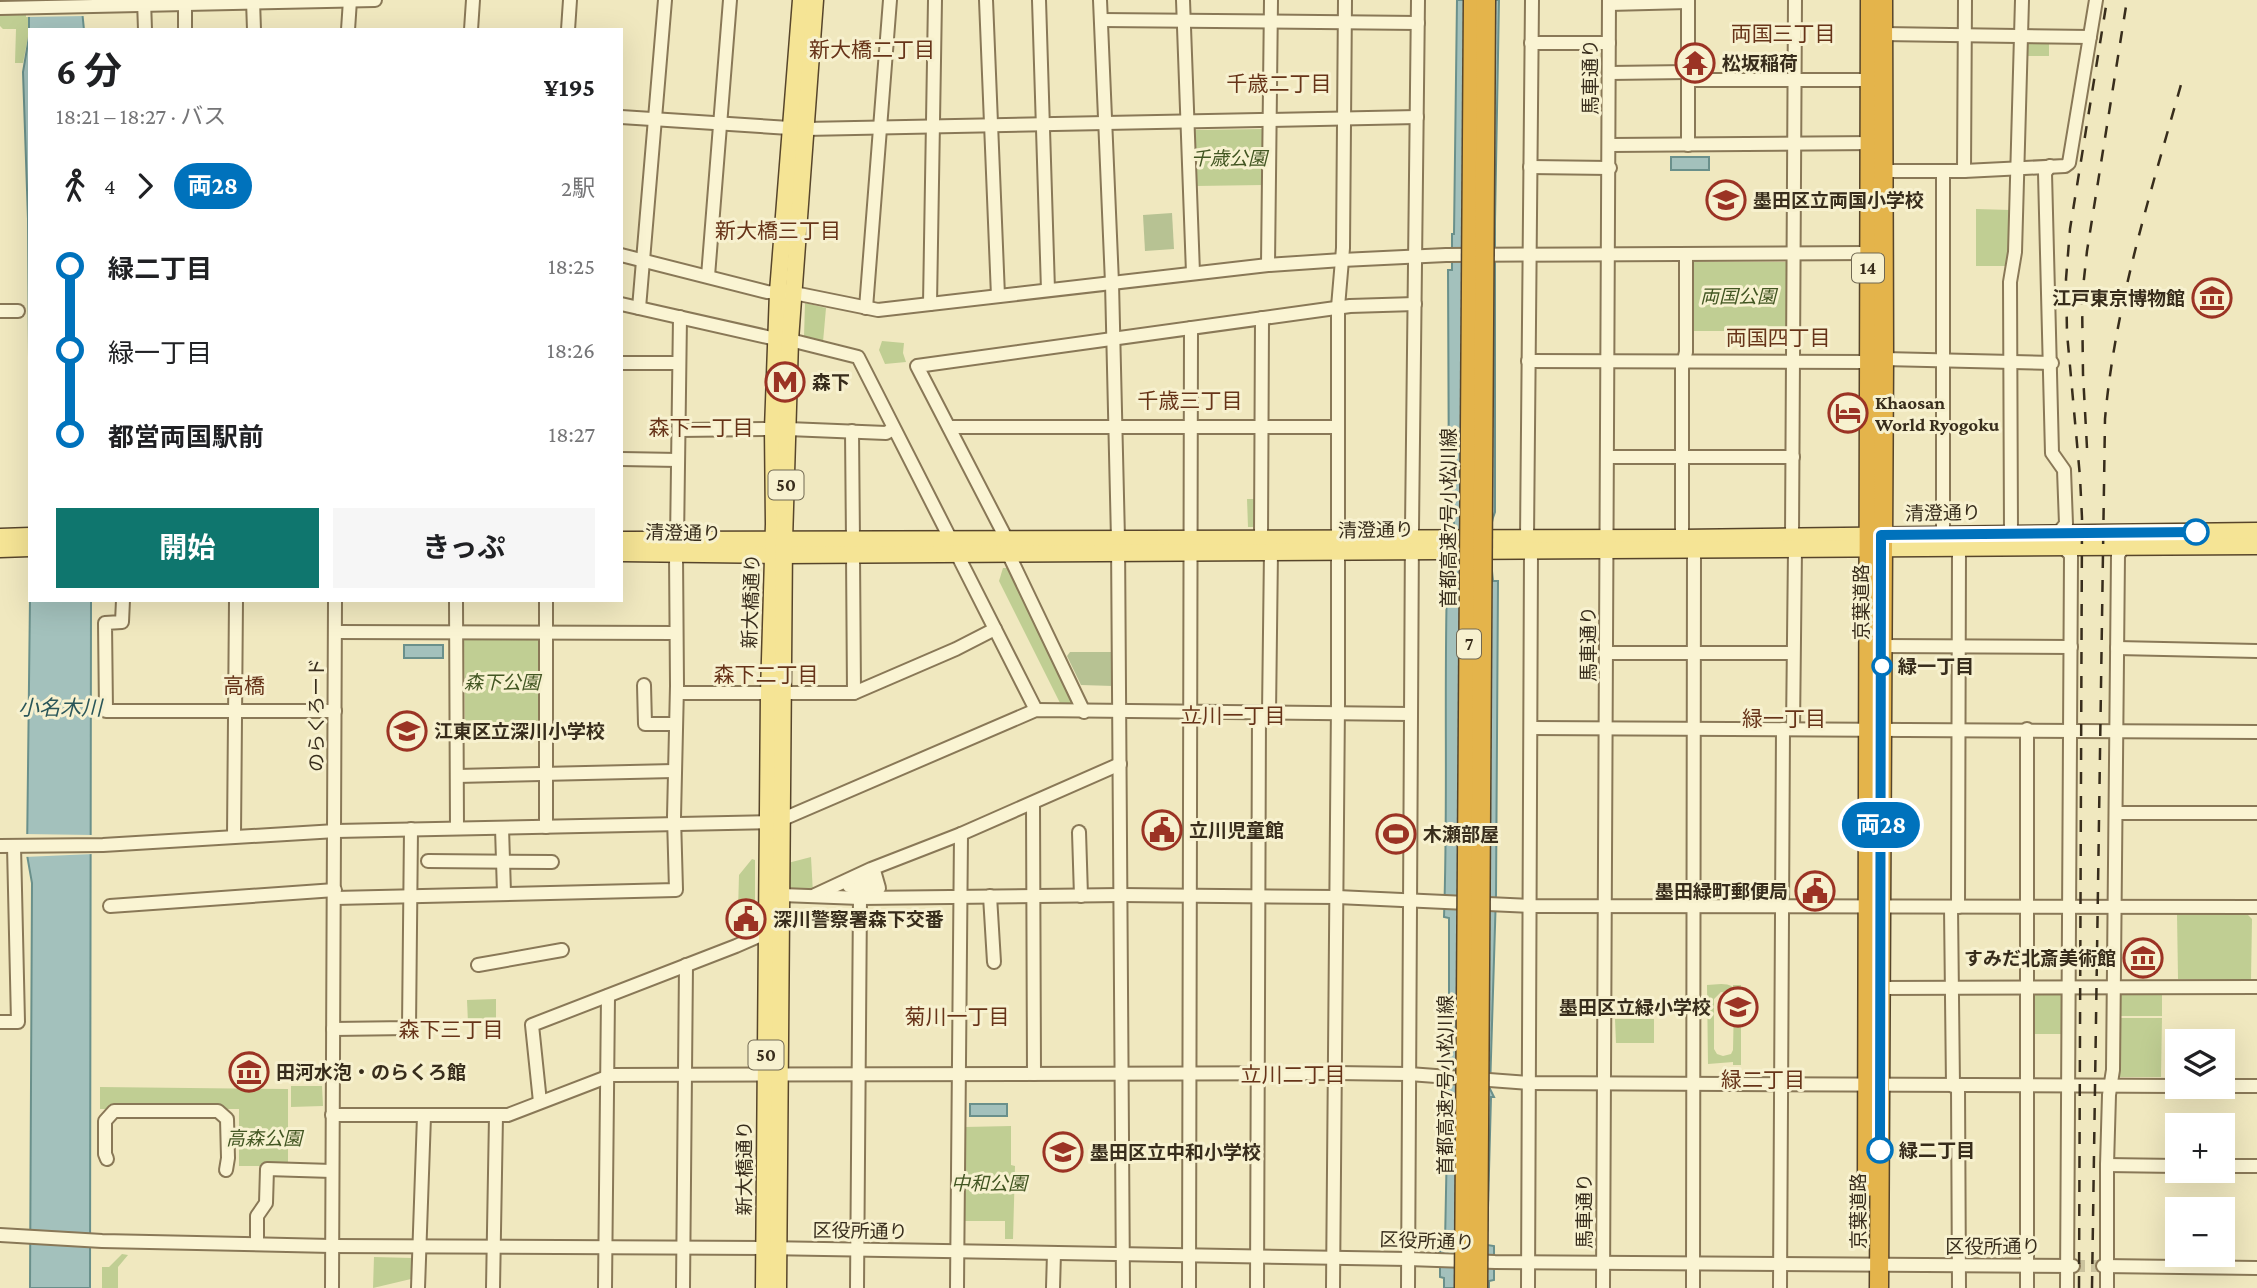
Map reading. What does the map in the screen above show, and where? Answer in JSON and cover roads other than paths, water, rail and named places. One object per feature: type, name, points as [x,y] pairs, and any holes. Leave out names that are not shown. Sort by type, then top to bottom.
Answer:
[{"type":"highway","name":"首都高速7号小松川線","points":[[1465,1288],[1473,0]]},
{"type":"highway","name":"首都高速7号小松川線","points":[[1478,1288],[1486,0]]},
{"type":"highway","name":"京葉道路","points":[[1870,0],[1870,80],[1875,144]]},
{"type":"highway","name":"京葉道路","points":[[1867,1288],[1873,1264],[1875,144],[1883,0]]},
{"type":"highway","name":"京葉道路","points":[[1875,171],[1868,253],[1876,360]]},
{"type":"highway","name":"京葉道路","points":[[1875,542],[1882,646],[1875,730]]},
{"type":"highway","name":"京葉道路","points":[[1873,1085],[1880,988],[1874,906]]},
{"type":"highway","name":"京葉道路","points":[[1873,1264],[1879,1288]]},
{"type":"main road","name":"新大橋通り","points":[[772,1074],[782,895],[776,821],[776,693],[783,340],[798,129],[801,0]]},
{"type":"main road","name":"新大橋通り","points":[[798,129],[814,0]]},
{"type":"main road","name":"清澄通り","points":[[623,553],[677,548],[1875,542],[1959,549],[2061,540],[2257,531]]},
{"type":"main road","name":"清澄通り","points":[[1875,542],[1943,534],[2011,533],[2124,547],[2257,546]]},
{"type":"main road","points":[[0,537],[28,542]]},
{"type":"main road","name":"清澄通り","points":[[623,540],[677,548]]},
{"type":"main road","points":[[0,549],[28,542]]},
{"type":"main road","name":"新大橋通り","points":[[764,1288],[771,1248],[772,1074],[767,927],[776,821]]},
{"type":"main road","name":"新大橋通り","points":[[771,1248],[778,1288]]},
{"type":"street","points":[[348,28],[351,0]]},
{"type":"street","points":[[6,8],[144,2],[185,4],[375,0]]},
{"type":"street","points":[[471,28],[473,0]]},
{"type":"street","points":[[568,28],[570,0]]},
{"type":"street","points":[[639,308],[665,0]]},
{"type":"street","points":[[708,276],[730,0]]},
{"type":"street","points":[[866,307],[890,0]]},
{"type":"street","points":[[930,304],[935,0]]},
{"type":"street","points":[[986,0],[998,296]]},
{"type":"street","points":[[1039,0],[1048,290]]},
{"type":"street","points":[[1100,0],[1112,283],[1118,546],[1123,1288]]},
{"type":"street","points":[[1183,0],[1193,273]]},
{"type":"street","points":[[1268,265],[1271,0]]},
{"type":"street","points":[[1333,1288],[1338,307],[1342,260],[1345,0]]},
{"type":"street","points":[[1408,1288],[1418,0]]},
{"type":"street","points":[[1528,1288],[1531,728],[1528,361],[1532,0]]},
{"type":"street","points":[[1780,1288],[1782,906],[1793,653],[1795,0]]},
{"type":"street","points":[[1964,171],[1965,0]]},
{"type":"street","points":[[2011,533],[2010,282],[2015,252],[2022,0]]},
{"type":"street","points":[[1875,171],[1964,171],[2065,166],[2071,159],[2096,0]]},
{"type":"street","points":[[253,1],[254,28]]},
{"type":"street","points":[[1609,2],[1688,1],[1688,145]]},
{"type":"street","points":[[144,2],[145,28]]},
{"type":"street","name":"馬車通り","points":[[1604,1288],[1609,2]]},
{"type":"street","points":[[185,4],[185,28]]},
{"type":"street","points":[[1101,20],[1418,23]]},
{"type":"street","points":[[1882,34],[2090,37]]},
{"type":"street","points":[[1531,43],[1609,43]]},
{"type":"street","points":[[1609,73],[1870,80]]},
{"type":"street","points":[[623,117],[798,129],[1417,117]]},
{"type":"street","points":[[1609,145],[1875,144]]},
{"type":"street","points":[[2050,166],[2046,173],[2052,453],[2064,470],[2066,524],[2061,540],[2071,555],[2068,1086],[2070,1266],[2067,1288]]},
{"type":"street","points":[[1530,167],[1610,168]]},
{"type":"street","points":[[1943,171],[1943,534]]},
{"type":"street","points":[[623,255],[766,292],[786,293],[878,310],[1193,273],[1342,260],[1500,254],[1868,253]]},
{"type":"street","points":[[1686,254],[1682,457],[1693,653],[1693,1288]]},
{"type":"street","points":[[623,304],[858,357],[1036,710]]},
{"type":"street","points":[[1084,712],[1007,547],[917,366],[1338,307],[1415,304]]},
{"type":"street","points":[[0,311],[18,311]]},
{"type":"street","points":[[110,906],[335,894],[410,896],[676,890],[674,771],[680,317]]},
{"type":"street","points":[[1257,1288],[1259,896],[1266,545],[1262,318]]},
{"type":"street","points":[[1189,1288],[1191,328]]},
{"type":"street","points":[[1528,361],[1943,360],[2052,363]]},
{"type":"street","points":[[623,363],[678,363]]},
{"type":"street","points":[[949,427],[1338,427]]},
{"type":"street","points":[[679,430],[781,429],[886,433],[894,429]]},
{"type":"street","points":[[852,431],[854,693]]},
{"type":"street","points":[[1608,457],[1793,457]]},
{"type":"street","points":[[623,459],[678,460]]},
{"type":"street","points":[[2107,1288],[2105,1266],[2113,988],[2118,555],[2124,547]]},
{"type":"street","points":[[1959,549],[1955,907],[1951,988],[1956,1086],[1959,1288]]},
{"type":"street","points":[[123,602],[122,622],[105,623],[106,711],[335,712]]},
{"type":"street","points":[[234,836],[236,602]]},
{"type":"street","name":"のらくろード","points":[[332,1288],[335,602]]},
{"type":"street","points":[[456,602],[457,828]]},
{"type":"street","points":[[546,602],[546,827]]},
{"type":"street","points":[[677,693],[854,693],[995,629]]},
{"type":"street","points":[[335,632],[676,634]]},
{"type":"street","points":[[1882,646],[2071,647]]},
{"type":"street","points":[[2117,648],[2257,651]]},
{"type":"street","points":[[1607,653],[1793,653]]},
{"type":"street","points":[[645,685],[645,724],[676,724]]},
{"type":"street","points":[[0,846],[103,845],[335,831],[776,821],[1036,710],[1411,714]]},
{"type":"street","points":[[1531,728],[2257,732]]},
{"type":"street","points":[[2027,729],[2027,1288]]},
{"type":"street","points":[[815,895],[1120,764]]},
{"type":"street","points":[[457,776],[674,771]]},
{"type":"street","points":[[1033,803],[1034,1074]]},
{"type":"street","points":[[2116,813],[2257,813]]},
{"type":"street","points":[[502,828],[504,893]]},
{"type":"street","points":[[333,1029],[409,1028],[411,829]]},
{"type":"street","points":[[1079,832],[1081,896]]},
{"type":"street","points":[[957,1288],[961,834]]},
{"type":"street","points":[[0,1022],[18,1021],[14,846]]},
{"type":"street","points":[[428,861],[552,862]]},
{"type":"street","points":[[782,895],[860,898],[1121,895],[1337,897],[1530,906],[2257,907]]},
{"type":"street","points":[[990,896],[994,962]]},
{"type":"street","points":[[857,1288],[860,898]]},
{"type":"street","points":[[540,1102],[533,1025],[761,935],[767,927]]},
{"type":"street","points":[[478,965],[562,950]]},
{"type":"street","points":[[684,1288],[686,965]]},
{"type":"street","points":[[1880,988],[2257,987]]},
{"type":"street","points":[[605,1288],[608,996]]},
{"type":"street","points":[[332,1115],[508,1115],[612,1075],[1335,1073],[1409,1074],[1529,1083],[2165,1086]]},
{"type":"street","points":[[2235,1086],[2257,1086]]},
{"type":"street","points":[[114,1111],[218,1111],[227,1119],[226,1170],[223,1158],[223,1122],[217,1115],[117,1115],[110,1123],[107,1159],[105,1121],[114,1111]]},
{"type":"street","points":[[418,1288],[424,1116]]},
{"type":"street","points":[[493,1288],[496,1116]]},
{"type":"street","points":[[2107,1166],[2165,1166]]},
{"type":"street","points":[[2235,1166],[2257,1167]]},
{"type":"street","points":[[257,1244],[257,1216],[266,1203],[267,1169],[332,1171]]},
{"type":"street","name":"区役所通り","points":[[0,1235],[102,1241],[331,1246],[771,1248],[1528,1263],[2070,1266]]},
{"type":"street","points":[[1053,1288],[1054,1253]]},
{"type":"street","points":[[2105,1266],[2257,1268]]},
{"type":"water","points":[[29,0],[81,0],[84,28],[29,28]]},
{"type":"water","points":[[1457,0],[1499,0],[1495,222],[1495,512],[1490,546],[1493,581],[1498,581],[1496,894],[1490,1089],[1494,1097],[1491,1097],[1487,1245],[1494,1246],[1494,1280],[1489,1281],[1489,1288],[1444,1288],[1444,1278],[1440,1277],[1440,1244],[1445,1243],[1448,1090],[1444,1090],[1447,1087],[1446,1062],[1449,1061],[1449,918],[1444,917],[1446,624],[1447,582],[1453,582],[1455,545],[1453,508],[1449,508],[1448,270],[1452,270],[1454,234]]},
{"type":"water","points":[[28,43],[28,219],[23,72]]},
{"type":"water","points":[[1671,157],[1709,157],[1709,170],[1671,170]]},
{"type":"water","name":"小名木川","points":[[30,602],[91,602],[90,1288],[30,1288],[32,883],[27,855]]},
{"type":"water","points":[[404,645],[443,645],[443,658],[404,658]]},
{"type":"water","points":[[970,1104],[1007,1104],[1007,1116],[970,1116]]},
{"type":"tunnel","points":[[2073,1266],[2103,1266]]},
{"type":"railway","points":[[2079,1288],[2082,518],[2067,333],[2066,279],[2070,229],[2107,0]]},
{"type":"railway","points":[[2087,448],[2082,297],[2127,0]]},
{"type":"railway","points":[[2092,1288],[2105,419],[2126,291],[2182,81]]},
{"type":"place","name":"松坂稲荷","points":[[1695,63]]},
{"type":"place","name":"墨田区立両国小学校","points":[[1726,200]]},
{"type":"place","name":"江戸東京博物館","points":[[2212,298]]},
{"type":"place","name":"森下","points":[[785,382]]},
{"type":"place","name":"Khaosan World Ryogoku","points":[[1848,413]]},
{"type":"place","name":"緑一丁目","points":[[1882,666]]},
{"type":"place","name":"江東区立深川小学校","points":[[407,731]]},
{"type":"place","name":"立川児童館","points":[[1162,830]]},
{"type":"place","name":"木瀬部屋","points":[[1396,834]]},
{"type":"place","name":"墨田緑町郵便局","points":[[1815,891]]},
{"type":"place","name":"深川警察署森下交番","points":[[746,919]]},
{"type":"place","name":"すみだ北斎美術館","points":[[2143,958]]},
{"type":"place","name":"墨田区立緑小学校","points":[[1738,1007]]},
{"type":"place","name":"田河水泡・のらくろ館","points":[[249,1072]]},
{"type":"place","name":"緑二丁目","points":[[1880,1150]]},
{"type":"place","name":"墨田区立中和小学校","points":[[1063,1152]]},
{"type":"district","name":"両国三丁目","points":[[1783,34]]},
{"type":"district","name":"新大橋二丁目","points":[[872,50]]},
{"type":"district","name":"千歳二丁目","points":[[1279,84]]},
{"type":"district","name":"新大橋三丁目","points":[[778,231]]},
{"type":"district","name":"両国四丁目","points":[[1778,338]]},
{"type":"district","name":"千歳三丁目","points":[[1190,401]]},
{"type":"district","name":"森下一丁目","points":[[701,428]]},
{"type":"district","name":"森下二丁目","points":[[766,675]]},
{"type":"district","name":"高橋","points":[[244,686]]},
{"type":"district","name":"立川一丁目","points":[[1233,716]]},
{"type":"district","name":"緑一丁目","points":[[1784,719]]},
{"type":"district","name":"菊川一丁目","points":[[957,1017]]},
{"type":"district","name":"森下三丁目","points":[[451,1030]]},
{"type":"district","name":"立川二丁目","points":[[1293,1075]]},
{"type":"district","name":"緑二丁目","points":[[1763,1080]]},
{"type":"park label","name":"千歳公園","points":[[1229,158]]},
{"type":"park label","name":"両国公園","points":[[1738,296]]},
{"type":"park label","name":"森下公園","points":[[502,682]]},
{"type":"park label","name":"高森公園","points":[[264,1138]]},
{"type":"park label","name":"中和公園","points":[[989,1183]]}]
